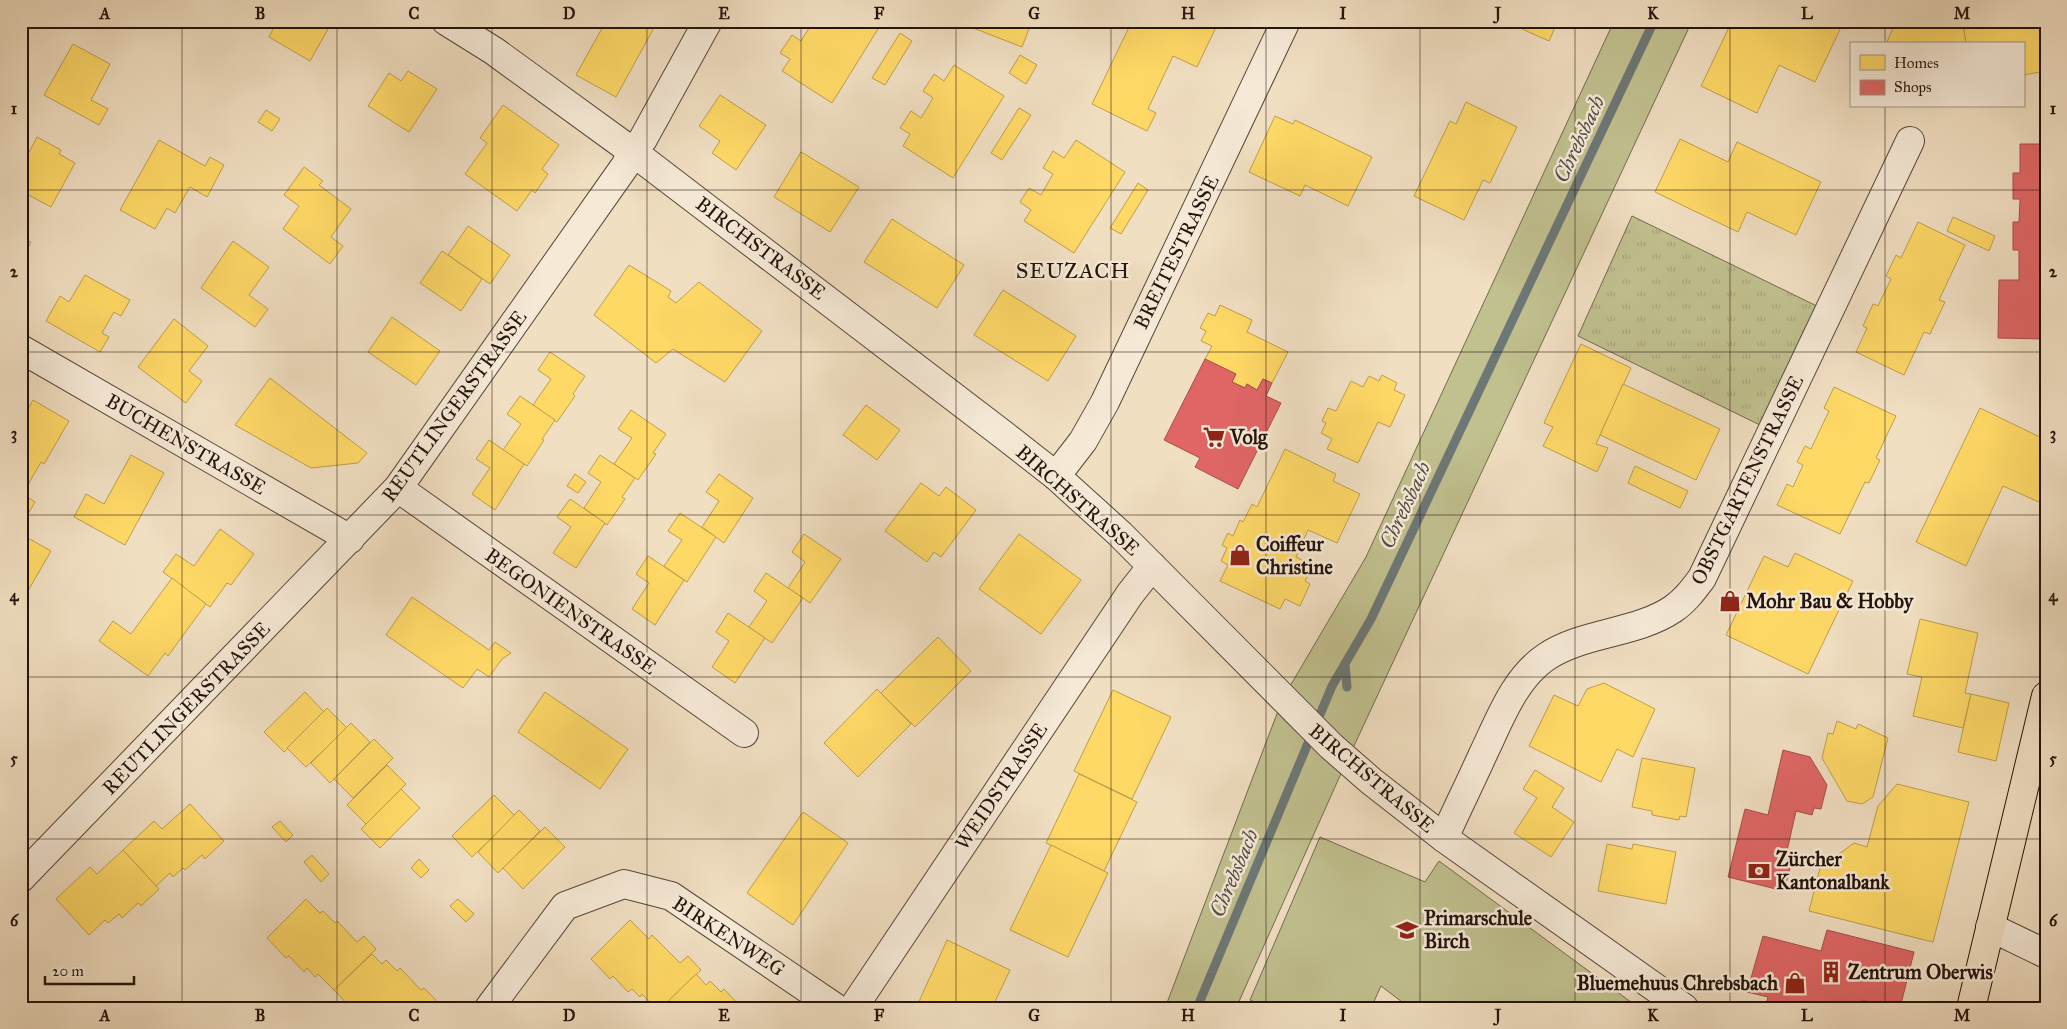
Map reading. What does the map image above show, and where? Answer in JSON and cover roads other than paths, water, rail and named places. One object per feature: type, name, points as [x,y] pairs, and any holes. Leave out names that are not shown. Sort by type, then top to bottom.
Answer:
[{"type":"main road","points":[[1970,1008],[2046,696]]},
{"type":"street","name":"BIRCHSTRASSE","points":[[446,21],[494,51],[633,152],[927,375],[1056,476],[1152,566],[1331,746],[1378,787],[1444,838],[1684,1008]]},
{"type":"street","name":"REUTLINGERSTRASSE","points":[[21,878],[398,488],[626,166],[633,152],[643,139],[708,21]]},
{"type":"street","name":"BREITESTRASSE","points":[[1056,476],[1083,441],[1105,402],[1286,21]]},
{"type":"street","name":"OBSTGARTENSTRASSE","points":[[1444,838],[1504,710],[1523,679],[1535,666],[1559,649],[1660,616],[1683,601],[1702,578],[1910,141]]},
{"type":"street","name":"BUCHENSTRASSE","points":[[21,349],[350,539]]},
{"type":"street","name":"BEGONIENSTRASSE","points":[[398,488],[744,733]]},
{"type":"street","name":"WEIDSTRASSE","points":[[853,1008],[1130,594],[1152,566]]},
{"type":"street","name":"BIRKENWEG","points":[[489,1008],[565,906],[624,884],[671,896],[836,1008]]},
{"type":"street","points":[[1990,927],[2046,954]]},
{"type":"waterway","name":"Chrebsbach","points":[[1197,1008],[1332,686],[1371,619],[1654,21]]},
{"type":"waterway","points":[[1345,665],[1347,687]]},
{"type":"place","name":"Volg","points":[[1214,437]]},
{"type":"place","name":"Coiffeur Christine","points":[[1240,555]]},
{"type":"place","name":"Mohr Bau & Hobby","points":[[1730,601]]},
{"type":"place","name":"Zürcher Kantonalbank","points":[[1759,871]]},
{"type":"place","name":"Primarschule Birch","points":[[1407,930]]},
{"type":"place","name":"Zentrum Oberwis","points":[[1831,972]]},
{"type":"place","name":"Bluemehuus Chrebsbach","points":[[1795,983]]},
{"type":"district","name":"SEUZACH","points":[[1073,270]]}]
